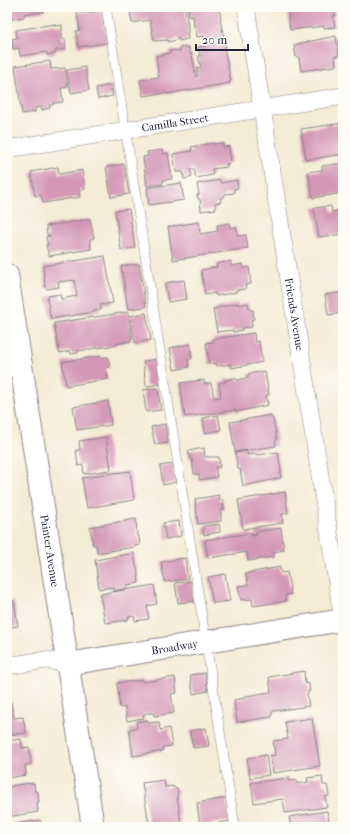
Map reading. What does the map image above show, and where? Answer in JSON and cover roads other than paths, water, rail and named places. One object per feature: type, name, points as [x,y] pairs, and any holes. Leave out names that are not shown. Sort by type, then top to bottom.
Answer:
[{"type":"street","name":"Friends Avenue","points":[[246,7],[343,621]]},
{"type":"street","name":"Camilla Street","points":[[7,149],[343,96]]},
{"type":"street","name":"Painter Avenue","points":[[7,275],[14,371],[67,664],[93,827]]},
{"type":"street","name":"Broadway","points":[[7,666],[46,660],[67,664],[343,621]]},
{"type":"lane","points":[[106,7],[235,827]]}]
